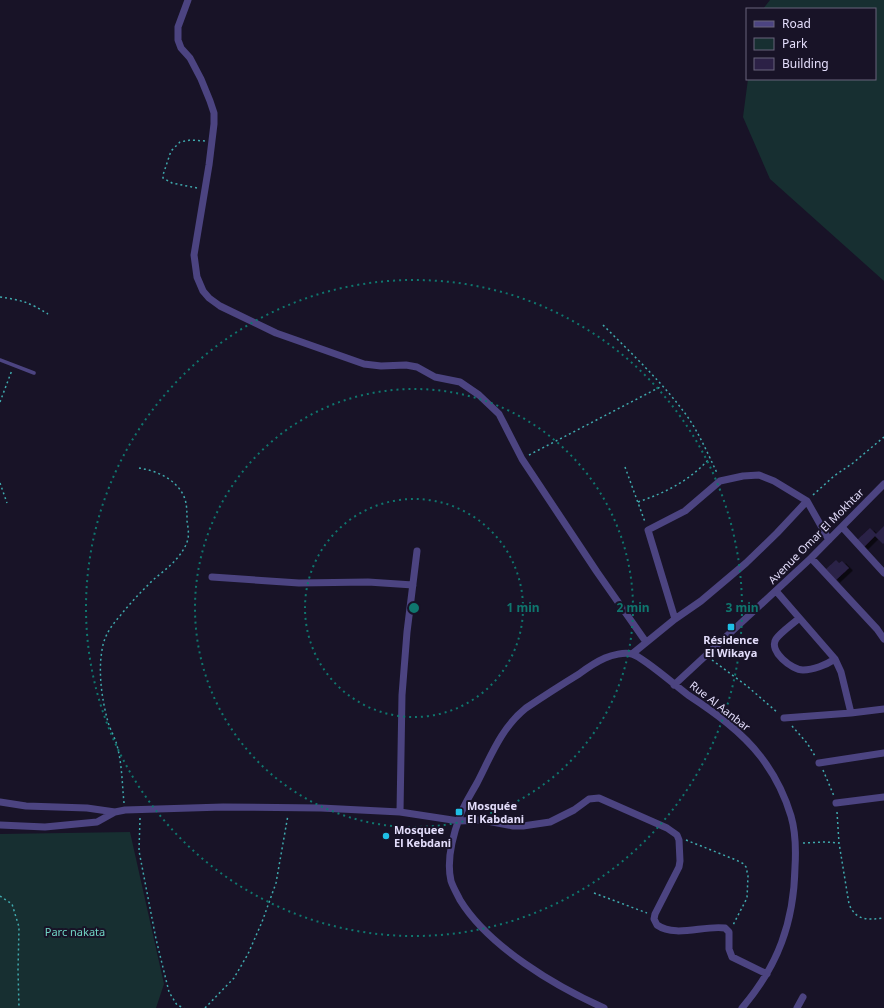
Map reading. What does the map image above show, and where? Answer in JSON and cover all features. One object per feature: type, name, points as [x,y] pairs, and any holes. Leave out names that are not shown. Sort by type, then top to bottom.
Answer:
[{"type":"street","points":[[188,0],[178,27],[178,40],[181,48],[190,58],[214,113],[194,255],[199,284],[209,298],[220,306],[276,333],[364,364],[381,366],[406,365],[417,367],[435,377],[460,382],[469,387],[496,410],[522,459],[597,572],[646,642]]},
{"type":"street","points":[[675,619],[648,530],[686,511],[720,481],[743,476],[759,475],[774,481],[807,501],[829,540]]},
{"type":"street","name":"Avenue Omar El Mokhtar","points":[[674,685],[811,558],[884,484]]},
{"type":"street","points":[[604,1008],[559,985],[520,960],[500,944],[475,920],[466,909],[451,882],[450,867],[452,848],[460,814],[499,740],[514,717],[605,658],[620,654],[632,654],[675,619],[701,601],[746,563],[807,501]]},
{"type":"street","points":[[842,527],[884,573]]},
{"type":"street","points":[[400,812],[402,695],[407,632],[417,551]]},
{"type":"street","points":[[811,558],[880,628],[884,639]]},
{"type":"street","points":[[212,577],[300,583],[355,582],[413,585]]},
{"type":"street","points":[[776,591],[835,659],[841,672],[851,713]]},
{"type":"street","points":[[799,618],[776,639],[774,646],[776,653],[784,660],[802,670],[822,666],[835,659]]},
{"type":"street","name":"Rue Al Aanbar","points":[[632,654],[704,706],[746,741],[761,757],[778,786],[791,816],[795,843],[795,885],[790,917],[779,949],[767,974],[742,1008]]},
{"type":"street","points":[[784,718],[884,709]]},
{"type":"street","points":[[819,763],[884,753]]},
{"type":"street","points":[[0,825],[44,827],[97,822],[115,812],[125,810],[223,807],[289,807],[400,812],[459,821],[482,820],[513,826],[534,825],[550,822],[570,813],[589,799],[595,797],[663,826],[676,835],[679,840],[679,866],[654,915],[655,922],[672,930],[722,927],[729,932],[729,949],[732,957],[767,974]]},
{"type":"street","points":[[836,803],[884,797]]},
{"type":"street","points":[[0,802],[26,806],[86,808],[115,812]]},
{"type":"street","points":[[797,1008],[803,997]]},
{"type":"lane","points":[[0,360],[34,373]]},
{"type":"path","points":[[204,190],[172,183],[164,180],[163,175],[171,151],[180,142],[190,140],[211,142]]},
{"type":"path","points":[[0,297],[24,301],[48,314]]},
{"type":"path","points":[[603,325],[662,386],[688,417],[703,443],[720,481]]},
{"type":"path","points":[[0,402],[14,365]]},
{"type":"path","points":[[522,459],[662,386]]},
{"type":"path","points":[[807,501],[818,489],[853,463],[884,437]]},
{"type":"path","points":[[638,502],[676,487],[700,470],[710,458]]},
{"type":"path","points":[[626,467],[648,530]]},
{"type":"path","points":[[125,810],[116,743],[108,723],[103,698],[100,667],[103,645],[107,633],[113,623],[132,601],[164,572],[183,550],[188,538],[187,508],[180,489],[162,475],[140,468]]},
{"type":"path","points":[[0,483],[7,503]]},
{"type":"path","points":[[706,656],[747,686],[784,718],[807,743],[819,763],[836,803],[839,843],[849,904],[857,916],[865,919],[884,918]]},
{"type":"path","points":[[205,1008],[234,978],[248,954],[262,922],[276,883],[289,807]]},
{"type":"path","points":[[141,810],[139,851],[149,907],[170,992],[177,1005],[184,1008]]},
{"type":"path","points":[[676,835],[736,860],[744,864],[746,867],[748,876],[747,898],[729,932]]},
{"type":"path","points":[[795,843],[839,843]]},
{"type":"path","points":[[594,893],[654,915]]},
{"type":"path","points":[[0,896],[12,904],[19,927],[18,970],[20,1008]]},
{"type":"green space","points":[[770,0],[884,0],[884,281],[770,179],[743,117],[748,80],[876,80],[876,8],[764,8]]},
{"type":"green space","name":"Parc nakata","points":[[130,832],[164,984],[156,1008],[0,1008],[0,834]]},
{"type":"building","points":[[884,526],[883,544],[875,536],[864,547],[857,540],[870,528],[876,534]]},
{"type":"building","points":[[836,560],[839,563],[842,561],[849,568],[836,580],[826,569]]},
{"type":"place","name":"Résidence El Wikaya","points":[[731,627]]},
{"type":"place","name":"Mosquée El Kabdani","points":[[459,812]]},
{"type":"place","name":"Mosquee El Kebdani","points":[[386,836]]}]
